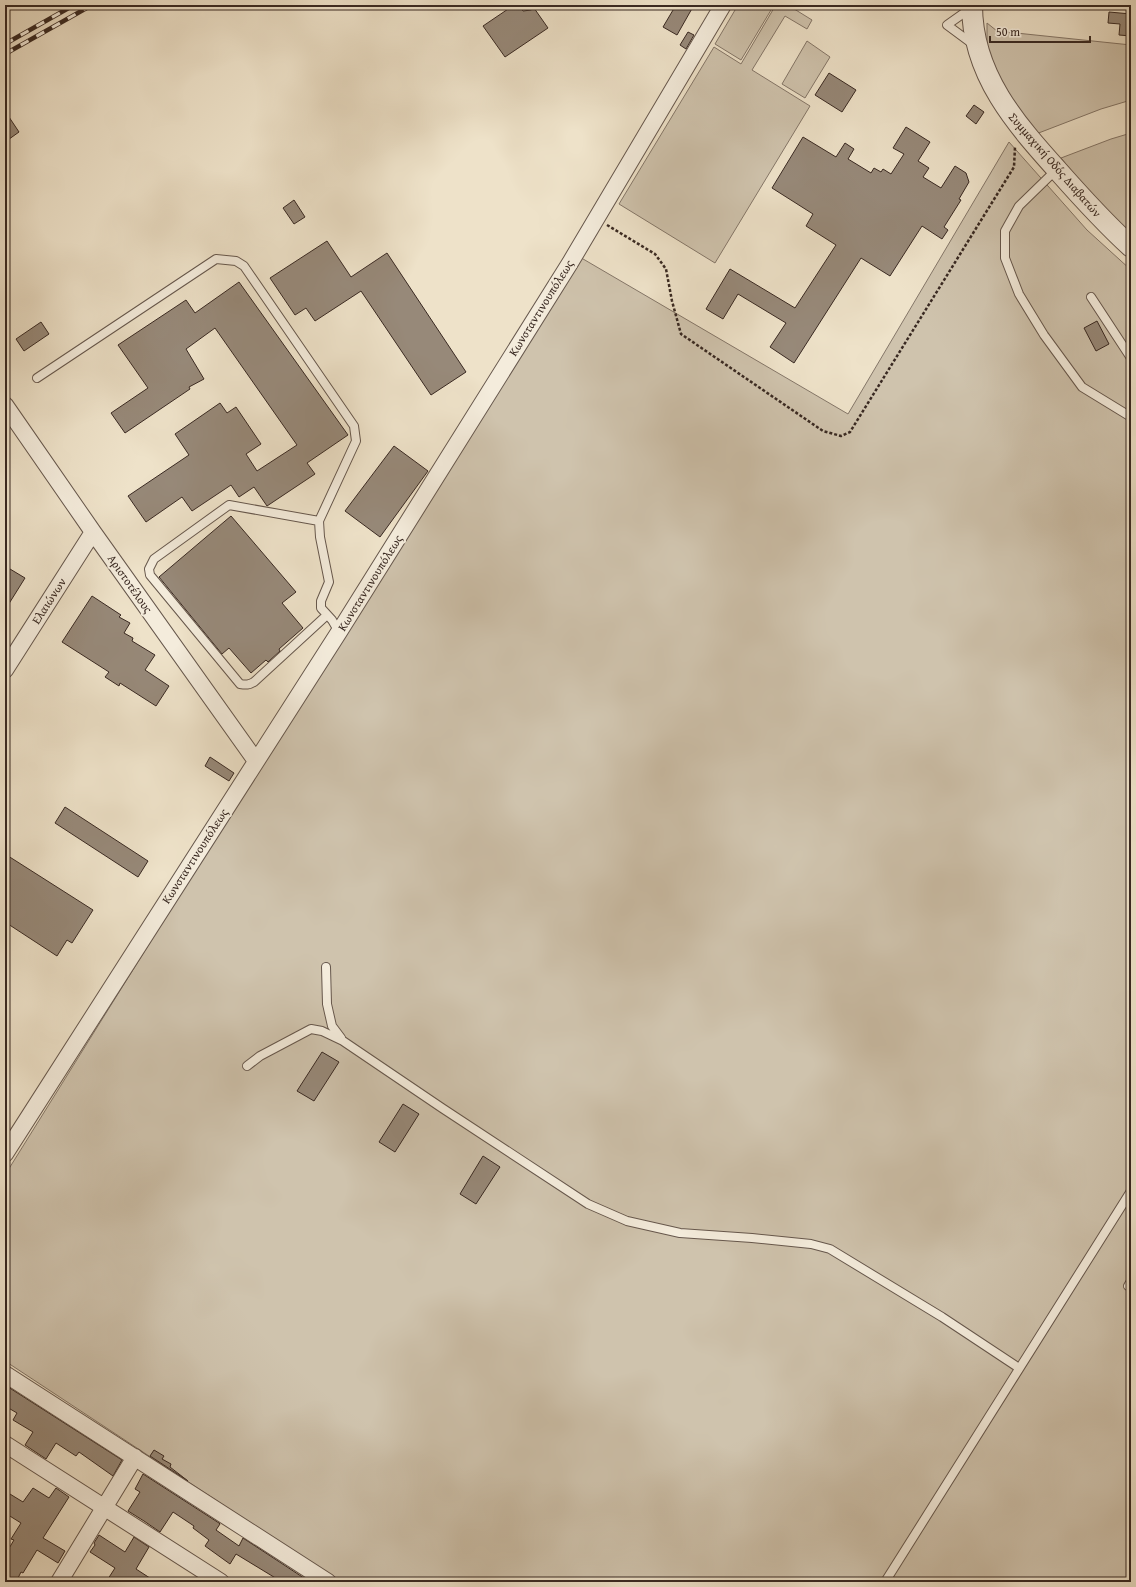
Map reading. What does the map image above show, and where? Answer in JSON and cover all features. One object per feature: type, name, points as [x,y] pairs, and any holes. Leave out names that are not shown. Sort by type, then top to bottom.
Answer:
[{"type":"street","name":"Κωνσταντινουπόλεως","points":[[5,1154],[339,632],[570,263],[723,5]]},
{"type":"street","name":"Συμμαχική Οδός Διαβατών","points":[[972,6],[978,48],[986,72],[999,96],[1016,122],[1057,170],[1111,229],[1131,248]]},
{"type":"street","name":"Αριστοτέλους","points":[[5,405],[256,762]]},
{"type":"street","name":"Ελαιώνων","points":[[5,670],[93,532]]},
{"type":"street","points":[[5,1374],[328,1582]]},
{"type":"street","points":[[5,1444],[221,1582]]},
{"type":"street","points":[[59,1582],[135,1457]]},
{"type":"lane","points":[[1057,170],[1019,206],[1005,232],[1005,258],[1019,294],[1027,308],[1044,335],[1082,387],[1131,417]]},
{"type":"lane","points":[[37,378],[216,259],[236,261],[244,266],[354,426],[356,441],[319,521],[320,537],[328,582],[321,600],[321,608],[328,615],[339,632]]},
{"type":"lane","points":[[1091,297],[1131,358]]},
{"type":"lane","points":[[319,521],[229,505],[154,560],[149,569],[150,575],[153,579],[240,684],[250,684],[328,615]]},
{"type":"lane","points":[[326,967],[326,1004],[332,1026],[343,1041]]},
{"type":"lane","points":[[247,1066],[260,1056],[311,1029],[322,1031],[343,1041],[588,1204],[627,1221],[680,1234],[752,1238],[811,1244],[830,1249],[942,1317],[1019,1368]]},
{"type":"lane","points":[[886,1582],[1131,1191]]},
{"type":"path","points":[[596,218],[655,254],[666,269],[672,301],[681,334],[823,431],[841,436],[850,432],[1014,167],[1016,122]]},
{"type":"shaded area","points":[[738,5],[763,5],[771,10],[741,60],[715,44]]},
{"type":"shaded area","points":[[769,5],[792,5],[791,7],[812,20],[807,29],[785,16],[752,70],[810,106],[715,263],[619,204],[714,47],[741,64],[774,8]]},
{"type":"shaded area","points":[[987,23],[997,31],[1131,45],[1131,100],[1101,109],[1036,134],[999,80],[987,46]]},
{"type":"shaded area","points":[[807,41],[830,57],[805,98],[782,84]]},
{"type":"shaded area","points":[[1131,133],[1131,236],[1087,190],[1061,158]]},
{"type":"shaded area","points":[[1009,142],[1087,230],[1131,270],[1131,1582],[340,1582],[5,1361],[5,1175],[578,256],[848,414]]},
{"type":"building","points":[[514,5],[519,5],[523,11],[534,8],[548,28],[505,57],[483,26]]},
{"type":"building","points":[[676,5],[694,5],[677,35],[663,27]]},
{"type":"building","points":[[1109,12],[1131,14],[1131,36],[1119,35],[1120,24],[1108,23]]},
{"type":"building","points":[[688,32],[694,35],[686,49],[680,45]]},
{"type":"building","points":[[829,73],[856,90],[842,112],[815,95]]},
{"type":"building","points":[[974,105],[984,112],[976,124],[966,116]]},
{"type":"building","points":[[5,111],[19,132],[5,142]]},
{"type":"building","points":[[906,127],[930,142],[918,161],[929,168],[923,177],[941,188],[955,166],[966,173],[969,182],[959,199],[961,200],[944,227],[948,230],[942,239],[922,226],[890,276],[861,258],[794,363],[770,347],[786,323],[738,294],[723,319],[706,309],[730,269],[795,308],[836,245],[806,226],[813,214],[772,188],[803,137],[836,157],[845,143],[854,149],[848,159],[871,173],[874,168],[881,172],[883,169],[891,174],[904,154],[893,148]]},
{"type":"building","points":[[294,200],[305,217],[294,224],[283,208]]},
{"type":"building","points":[[327,241],[351,277],[387,253],[466,372],[431,395],[361,291],[315,321],[306,308],[295,315],[270,278]]},
{"type":"building","points":[[239,282],[348,435],[307,463],[315,474],[267,506],[254,487],[239,497],[231,485],[192,511],[182,497],[146,522],[128,496],[189,455],[175,434],[220,403],[227,413],[236,407],[261,444],[246,454],[257,471],[297,445],[215,328],[186,349],[204,379],[189,387],[190,389],[125,433],[111,413],[148,388],[118,345],[186,300],[195,313]]},
{"type":"building","points":[[1097,321],[1109,344],[1096,351],[1084,328]]},
{"type":"building","points":[[41,322],[49,334],[24,351],[16,339]]},
{"type":"building","points":[[394,446],[428,471],[380,537],[345,511]]},
{"type":"building","points":[[231,516],[296,592],[282,603],[303,628],[279,649],[280,651],[268,662],[266,660],[251,673],[229,648],[222,654],[159,577]]},
{"type":"building","points":[[5,566],[25,578],[5,610]]},
{"type":"building","points":[[92,596],[121,615],[119,617],[130,623],[124,633],[133,638],[132,641],[155,655],[145,670],[169,686],[156,706],[120,683],[119,686],[105,677],[109,672],[62,642]]},
{"type":"building","points":[[210,757],[234,773],[229,781],[205,766]]},
{"type":"building","points":[[65,807],[148,861],[138,877],[55,823]]},
{"type":"building","points":[[5,854],[93,910],[72,943],[67,940],[57,956],[5,922]]},
{"type":"building","points":[[322,1052],[339,1062],[314,1101],[297,1091]]},
{"type":"building","points":[[403,1104],[419,1114],[395,1152],[379,1142]]},
{"type":"building","points":[[483,1156],[500,1167],[476,1204],[460,1194]]},
{"type":"building","points":[[5,1385],[122,1460],[113,1476],[79,1452],[76,1456],[56,1443],[46,1459],[25,1445],[33,1432],[13,1420],[17,1413],[5,1406]]},
{"type":"building","points":[[154,1450],[164,1456],[162,1459],[171,1464],[170,1467],[188,1481],[150,1456]]},
{"type":"building","points":[[143,1474],[219,1523],[220,1524],[216,1530],[239,1546],[243,1538],[310,1582],[282,1582],[236,1554],[230,1564],[205,1546],[209,1540],[193,1528],[194,1526],[173,1512],[160,1532],[128,1511],[140,1492],[135,1489]]},
{"type":"building","points":[[33,1488],[49,1498],[56,1488],[69,1497],[43,1538],[65,1551],[58,1563],[37,1550],[23,1573],[21,1572],[16,1582],[5,1582],[5,1555],[14,1540],[11,1539],[21,1523],[5,1513],[5,1491],[23,1502]]},
{"type":"building","points":[[99,1535],[125,1552],[134,1537],[149,1547],[136,1569],[156,1582],[106,1582],[115,1568],[90,1552]]},
{"type":"waterway","points":[[1130,72],[1129,97],[1131,101]]},
{"type":"railway","points":[[5,44],[74,5]]},
{"type":"railway","points":[[5,54],[92,5]]}]
